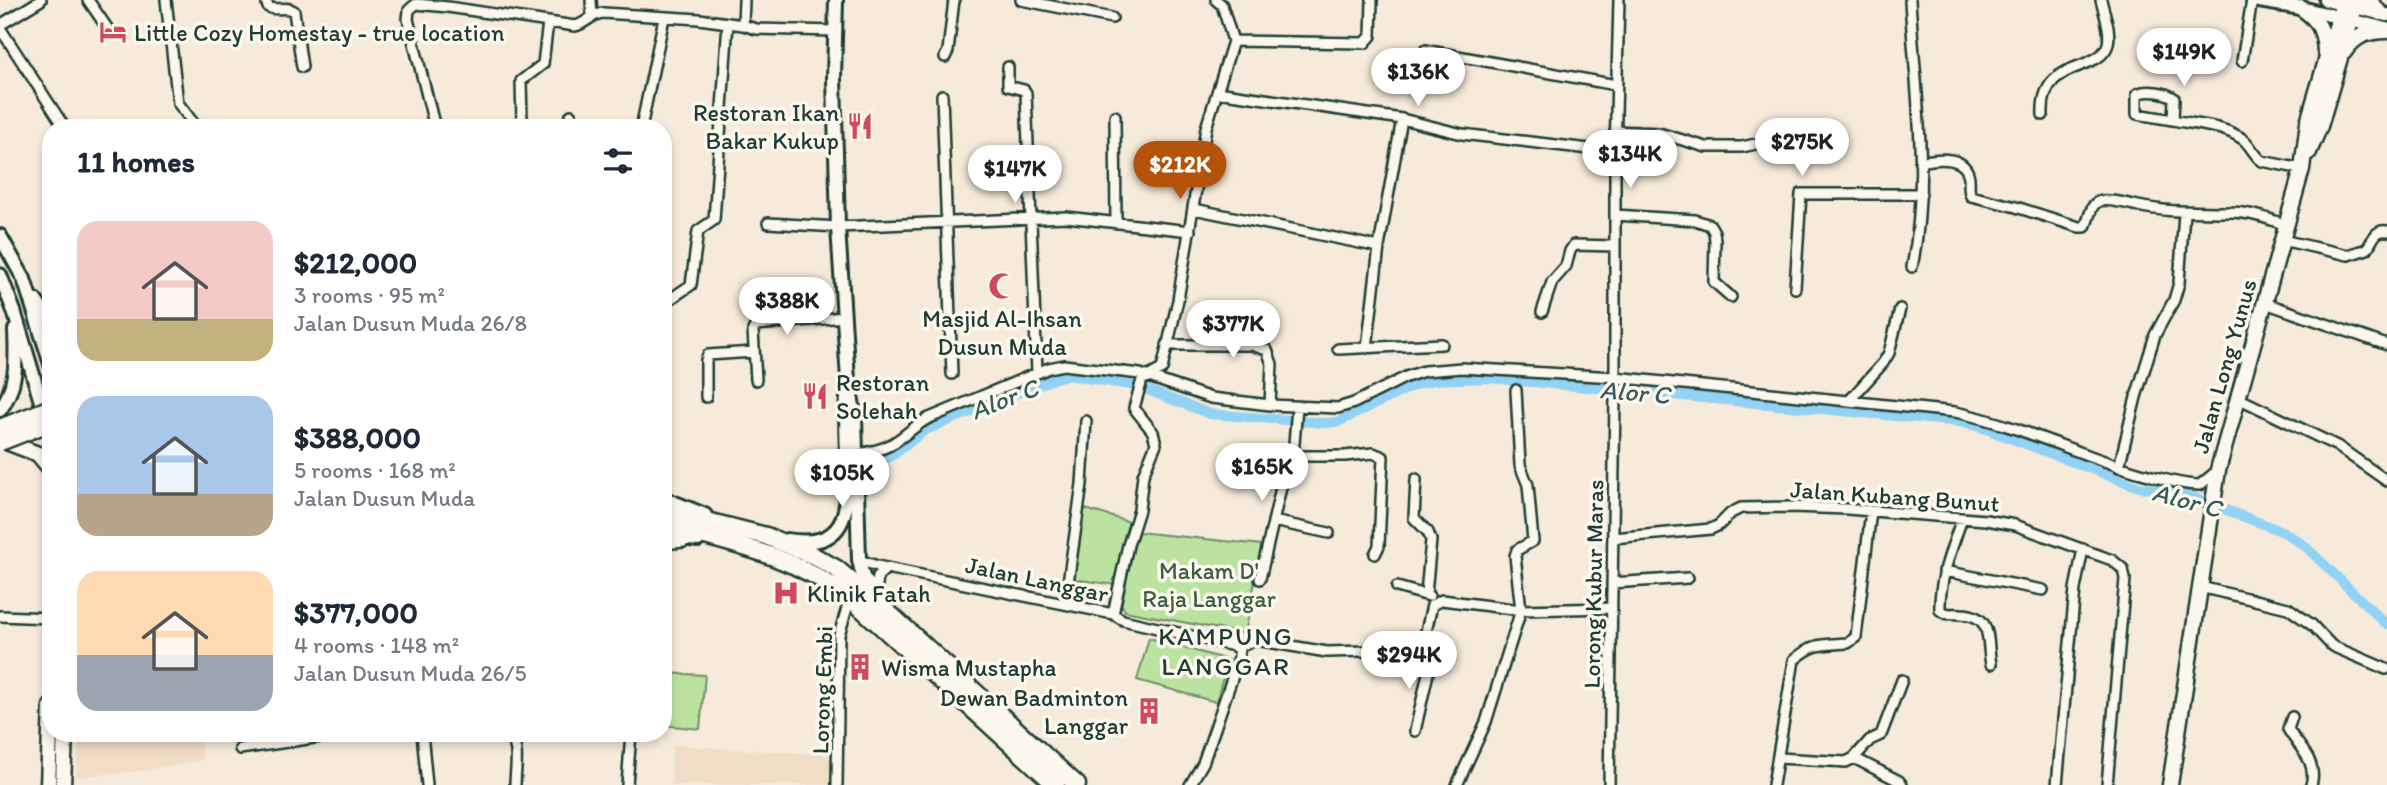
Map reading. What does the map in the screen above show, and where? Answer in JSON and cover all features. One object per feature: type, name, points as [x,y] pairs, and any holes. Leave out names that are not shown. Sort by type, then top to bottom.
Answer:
[{"type":"highway","points":[[0,428],[42,408]]},
{"type":"highway","points":[[3,444],[42,430]]},
{"type":"highway","points":[[672,512],[759,534],[812,555],[838,569],[1077,785]]},
{"type":"highway","points":[[672,527],[755,549],[802,567],[850,598],[1056,785]]},
{"type":"main road","points":[[672,502],[759,534],[808,543],[830,536],[845,518],[848,489],[848,380],[838,227],[836,0]]},
{"type":"main road","points":[[2252,0],[2301,8],[2348,8],[2384,14]]},
{"type":"main road","points":[[2326,0],[2348,8],[2387,30]]},
{"type":"main road","points":[[2369,0],[2384,14]]},
{"type":"main road","points":[[2301,8],[2312,15],[2323,30],[2331,69]]},
{"type":"main road","name":"Jalan Long Yunus","points":[[2170,785],[2218,470],[2302,169],[2320,126],[2331,69],[2348,8]]},
{"type":"main road","points":[[2331,69],[2353,41],[2371,32],[2387,30]]},
{"type":"main road","points":[[0,236],[17,264],[42,335]]},
{"type":"main road","points":[[0,275],[42,388]]},
{"type":"main road","points":[[27,288],[42,310]]},
{"type":"main road","points":[[0,410],[15,380],[14,311]]},
{"type":"main road","points":[[848,380],[855,417],[859,560],[863,577],[892,616]]},
{"type":"main road","points":[[0,422],[42,407]]},
{"type":"main road","points":[[3,444],[38,454],[42,459]]},
{"type":"main road","points":[[672,537],[727,542]]},
{"type":"main road","points":[[48,785],[50,742]]},
{"type":"main road","points":[[63,785],[65,742]]},
{"type":"street","points":[[41,0],[0,26],[59,119]]},
{"type":"street","points":[[88,0],[110,32]]},
{"type":"street","points":[[166,0],[178,103],[190,119]]},
{"type":"street","points":[[266,0],[268,7],[273,10],[289,8],[295,11],[302,67]]},
{"type":"street","points":[[591,0],[592,16]]},
{"type":"street","points":[[743,25],[744,0]]},
{"type":"street","points":[[944,57],[948,51],[954,0]]},
{"type":"street","points":[[1021,0],[1112,18]]},
{"type":"street","points":[[1112,614],[1139,510],[1143,475],[1156,444],[1153,432],[1135,412],[1136,397],[1145,379],[1161,371],[1178,300],[1206,128],[1234,41],[1222,5],[1216,0]]},
{"type":"street","points":[[1234,41],[1364,43],[1371,36],[1372,0]]},
{"type":"street","name":"Lorong Kubur Maras","points":[[1609,785],[1615,398],[1615,131],[1619,0]]},
{"type":"street","points":[[1910,0],[1921,194],[1919,235],[1912,267]]},
{"type":"street","points":[[2043,116],[2044,92],[2050,83],[2100,55],[2106,48],[2109,40],[2101,0]]},
{"type":"street","points":[[2242,61],[2252,0]]},
{"type":"street","points":[[433,119],[408,14],[416,4],[449,3],[575,26],[603,13],[727,23],[756,29],[835,31]]},
{"type":"street","points":[[643,119],[664,18]]},
{"type":"street","points":[[522,119],[521,81],[543,64],[548,22]]},
{"type":"street","points":[[672,298],[691,285],[697,234],[701,227],[715,220],[727,23]]},
{"type":"street","points":[[1425,50],[1616,85]]},
{"type":"street","points":[[1008,67],[1008,86],[1026,92],[1037,373]]},
{"type":"street","points":[[2172,120],[2174,98],[2170,94],[2143,91],[2137,94],[2137,114],[2226,130],[2247,142],[2262,161],[2302,169]]},
{"type":"street","points":[[1217,92],[1402,119],[1462,134],[1615,152]]},
{"type":"street","points":[[942,95],[952,374]]},
{"type":"street","points":[[570,119],[571,114]]},
{"type":"street","points":[[1115,116],[1116,223]]},
{"type":"street","points":[[1367,348],[1379,247],[1402,119]]},
{"type":"street","points":[[1615,131],[1659,133],[1706,147],[1780,144]]},
{"type":"street","points":[[1920,162],[1940,159],[1959,164],[1966,169],[1969,176],[1968,191],[1971,196],[2079,227],[2085,227],[2093,205],[2101,201],[2184,213],[2230,212],[2257,215],[2286,225]]},
{"type":"street","points":[[1795,288],[1801,194],[1921,194]]},
{"type":"street","points":[[1194,209],[1379,247]]},
{"type":"street","points":[[2119,467],[2155,335],[2174,300],[2179,283],[2184,213]]},
{"type":"street","points":[[1615,215],[1696,220],[1710,225],[1714,232],[1714,282],[1731,298]]},
{"type":"street","points":[[768,223],[838,227],[1073,218],[1190,231]]},
{"type":"street","points":[[2283,240],[2348,255],[2367,249],[2375,234],[2381,230],[2387,231]]},
{"type":"street","points":[[1542,312],[1552,282],[1566,266],[1574,245],[1615,246]]},
{"type":"street","points":[[2264,303],[2387,345]]},
{"type":"street","points":[[1849,401],[1889,353],[1894,343],[1900,309]]},
{"type":"street","points":[[756,380],[753,330],[756,325],[844,317]]},
{"type":"street","points":[[1338,349],[1442,344]]},
{"type":"street","points":[[1167,345],[1251,345],[1267,351],[1272,364],[1270,405]]},
{"type":"street","points":[[706,397],[708,355],[754,352]]},
{"type":"street","points":[[857,454],[893,444],[928,419],[1037,373],[1064,365],[1136,374],[1211,398],[1297,410],[1338,408],[1406,376],[1424,371],[1462,368],[1511,369],[1955,412],[1983,418],[2119,467],[2192,485],[2200,485],[2218,470]]},
{"type":"street","points":[[1457,785],[1486,722],[1521,610],[1515,556],[1517,550],[1533,541],[1528,485],[1520,465],[1516,390]]},
{"type":"street","points":[[2238,398],[2337,446],[2387,481]]},
{"type":"street","points":[[1260,579],[1282,483],[1293,456],[1297,410]]},
{"type":"street","points":[[1065,604],[1082,484],[1086,421]]},
{"type":"street","points":[[1293,456],[1373,453],[1383,457],[1379,546],[1375,554]]},
{"type":"street","points":[[1416,478],[1414,519],[1429,532],[1431,540],[1426,594]]},
{"type":"street","name":"Jalan Kubang Bunut","points":[[1613,538],[1711,529],[1741,508],[1792,507],[1871,511],[2015,525],[2120,564],[2125,573],[2108,785]]},
{"type":"street","points":[[1773,785],[1794,660],[1810,647],[1825,643],[1848,643],[1856,637],[1871,511]]},
{"type":"street","points":[[1962,519],[1944,571],[1940,610],[1946,614],[1964,614],[1984,622],[1987,627],[1991,664]]},
{"type":"street","points":[[1273,522],[1329,533]]},
{"type":"street","points":[[672,543],[707,541]]},
{"type":"street","points":[[2057,785],[2075,589],[2083,549]]},
{"type":"street","name":"Jalan Langgar","points":[[859,560],[1112,614],[1123,620],[1237,648]]},
{"type":"street","points":[[876,594],[878,576],[887,568]]},
{"type":"street","points":[[1944,571],[2043,590]]},
{"type":"street","points":[[1612,583],[1688,578]]},
{"type":"street","points":[[1397,587],[1426,594],[1437,600],[1521,610],[1612,608]]},
{"type":"street","points":[[2200,587],[2288,608],[2312,625],[2332,646],[2386,668]]},
{"type":"street","name":"Lorong Embi","points":[[837,785],[839,635],[850,598]]},
{"type":"street","points":[[1419,645],[1425,636],[1432,605],[1437,600]]},
{"type":"street","points":[[0,617],[42,618]]},
{"type":"street","points":[[1190,785],[1203,763],[1239,658],[1237,648],[1255,640],[1327,652],[1419,645],[1430,654],[1431,660],[1415,731]]},
{"type":"street","points":[[1779,758],[1837,763],[1854,758],[1870,740],[1881,735],[1902,680]]},
{"type":"street","points":[[2292,717],[2288,729],[2310,757],[2313,777],[2311,785]]},
{"type":"street","points":[[240,749],[287,742]]},
{"type":"street","points":[[423,742],[426,785]]},
{"type":"street","points":[[515,742],[515,785]]},
{"type":"street","points":[[627,785],[630,742]]},
{"type":"street","points":[[1854,758],[1902,785]]},
{"type":"shaded area","points":[[78,742],[200,742],[203,760],[141,771],[76,777]]},
{"type":"shaded area","points":[[672,745],[823,754],[833,760],[832,785],[672,785]]},
{"type":"green space","name":"Makam D' Raja Langgar","points":[[1082,508],[1130,522],[1116,585],[1072,579]]},
{"type":"green space","name":"Makam D' Raja Langgar","points":[[1138,532],[1262,545],[1245,634],[1125,611],[1119,600]]},
{"type":"green space","points":[[1149,638],[1228,660],[1216,702],[1137,680]]},
{"type":"green space","points":[[672,673],[705,675],[700,729],[672,726]]},
{"type":"waterway","name":"Alor C","points":[[865,470],[893,455],[925,430],[1068,375],[1137,386],[1210,414],[1325,423],[1338,422],[1417,384],[1435,380],[1490,378],[1960,422],[1981,427],[2139,487],[2187,495],[2284,532],[2305,546],[2387,625]]},
{"type":"place","name":"Little Cozy Homestay - true location","points":[[113,32]]},
{"type":"place","name":"Restoran Ikan Bakar Kukup","points":[[860,126]]},
{"type":"place","name":"Masjid Al-Ihsan Dusun Muda","points":[[1002,286]]},
{"type":"place","name":"Restoran Solehah","points":[[815,396]]},
{"type":"place","name":"Klinik Fatah","points":[[786,593]]},
{"type":"place","name":"Wisma Mustapha","points":[[860,667]]},
{"type":"place","name":"Dewan Badminton Langgar","points":[[1149,711]]},
{"type":"district","name":"KAMPUNG LANGGAR","points":[[1226,651]]}]
